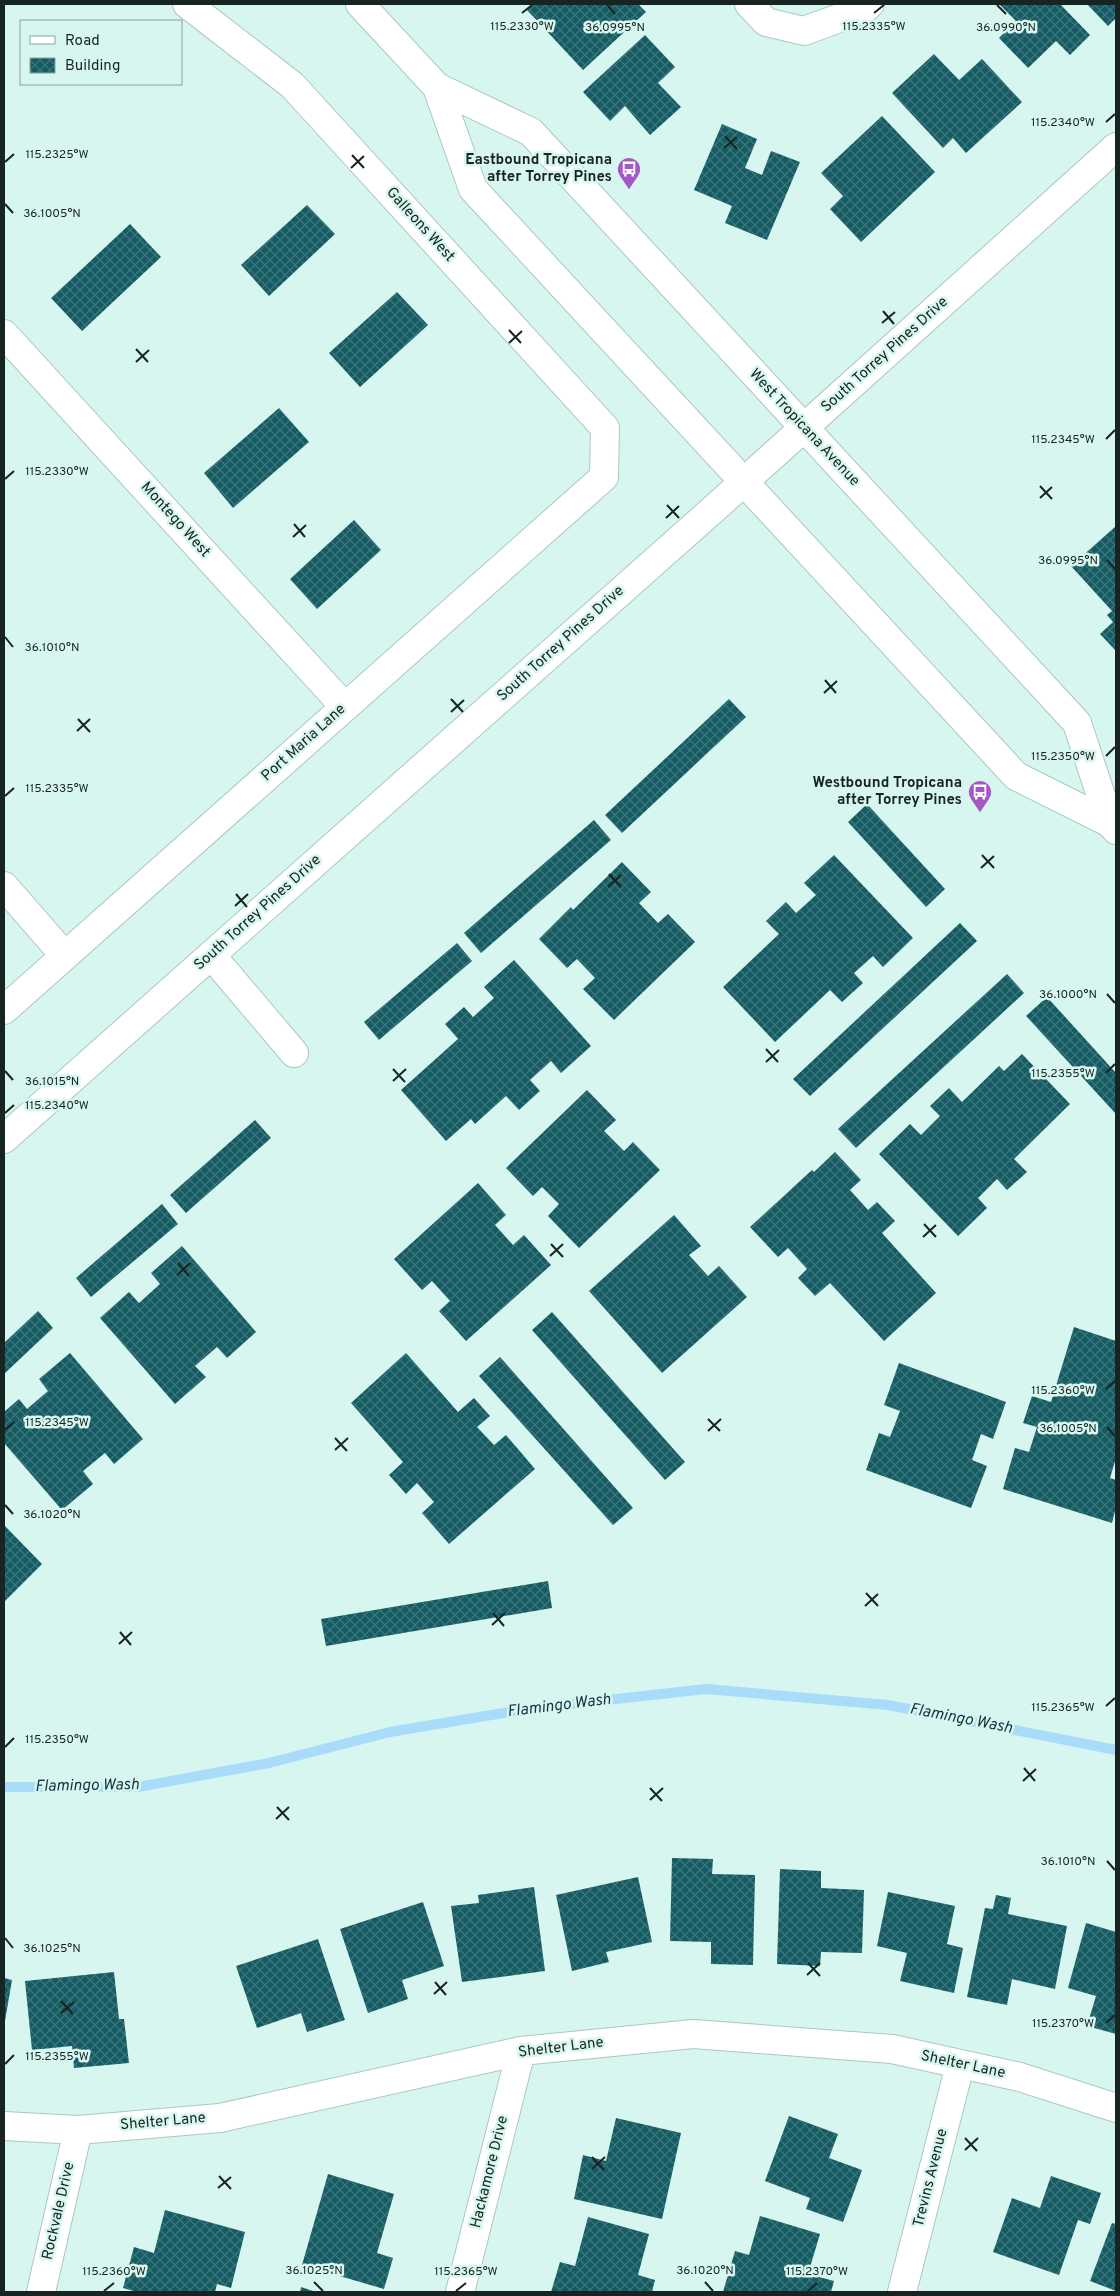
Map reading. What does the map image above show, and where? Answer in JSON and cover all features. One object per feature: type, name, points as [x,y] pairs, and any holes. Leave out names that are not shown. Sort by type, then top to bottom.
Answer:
[{"type":"street","name":"Galleons West","points":[[186,4],[292,84],[605,428],[604,477]]},
{"type":"street","name":"West Tropicana Avenue","points":[[360,4],[437,87],[531,132],[1077,724],[1113,826]]},
{"type":"street","points":[[749,4],[766,22],[804,31],[864,9],[870,4]]},
{"type":"street","name":"West Tropicana Avenue","points":[[437,87],[473,189],[1016,776],[1113,826]]},
{"type":"street","name":"South Torrey Pines Drive","points":[[4,1139],[804,428],[1116,147]]},
{"type":"street","name":"Montego West","points":[[4,334],[345,707]]},
{"type":"street","name":"Port Maria Lane","points":[[4,1010],[604,477]]},
{"type":"street","points":[[4,886],[65,956]]},
{"type":"street","points":[[211,955],[294,1053]]},
{"type":"street","name":"Shelter Lane","points":[[4,2126],[78,2130],[220,2118],[521,2051],[693,2034],[892,2049],[1020,2077],[1116,2108]]},
{"type":"street","name":"Hackamore Drive","points":[[460,2292],[521,2051]]},
{"type":"street","name":"Trevins Avenue","points":[[902,2292],[960,2064]]},
{"type":"street","name":"Rockvale Drive","points":[[41,2292],[78,2130]]},
{"type":"building","points":[[533,4],[638,4],[646,12],[583,70],[527,10]]},
{"type":"building","points":[[999,4],[1060,4],[1090,35],[1070,55],[1056,41],[1028,68],[999,38],[1016,21]]},
{"type":"building","points":[[1087,4],[1116,4],[1116,18],[1108,26]]},
{"type":"building","points":[[645,35],[675,67],[658,83],[681,107],[650,135],[625,106],[610,121],[583,92]]},
{"type":"building","points":[[934,54],[959,80],[982,59],[1022,102],[966,153],[953,138],[943,148],[892,93]]},
{"type":"building","points":[[882,116],[935,172],[861,242],[830,209],[843,196],[821,173]]},
{"type":"building","points":[[722,124],[757,139],[745,168],[762,175],[771,151],[800,162],[767,240],[725,223],[732,206],[694,190]]},
{"type":"building","points":[[307,205],[335,234],[269,296],[241,265]]},
{"type":"building","points":[[130,224],[161,257],[82,331],[51,298]]},
{"type":"building","points":[[397,292],[428,325],[360,387],[329,353]]},
{"type":"building","points":[[279,408],[309,442],[233,508],[204,473]]},
{"type":"building","points":[[354,520],[381,550],[317,609],[290,579]]},
{"type":"building","points":[[1116,526],[1116,651],[1100,634],[1113,622],[1107,615],[1112,611],[1071,566]]},
{"type":"building","points":[[729,699],[746,717],[622,833],[605,815]]},
{"type":"building","points":[[867,804],[945,889],[926,907],[848,822]]},
{"type":"building","points":[[594,820],[611,840],[481,953],[464,933]]},
{"type":"building","points":[[834,855],[913,938],[883,967],[873,956],[854,973],[863,983],[842,1002],[830,990],[775,1042],[723,987],[779,934],[766,921],[786,902],[796,913],[816,895],[804,883]]},
{"type":"building","points":[[622,862],[651,892],[639,903],[658,923],[668,914],[695,942],[614,1020],[583,989],[595,978],[577,959],[567,968],[539,939],[571,907],[573,910]]},
{"type":"building","points":[[960,923],[977,941],[810,1096],[793,1079]]},
{"type":"building","points":[[457,943],[472,961],[379,1040],[364,1022]]},
{"type":"building","points":[[514,960],[591,1046],[561,1073],[551,1061],[530,1080],[540,1091],[519,1110],[506,1096],[475,1124],[471,1119],[446,1141],[401,1090],[458,1039],[445,1024],[464,1007],[473,1017],[494,998],[484,987]]},
{"type":"building","points":[[1007,974],[1024,993],[856,1148],[838,1129]]},
{"type":"building","points":[[1047,997],[1116,1073],[1116,1114],[1026,1016]]},
{"type":"building","points":[[1022,1054],[1070,1104],[1014,1159],[1027,1172],[1007,1190],[997,1179],[978,1198],[987,1208],[958,1236],[879,1154],[910,1124],[921,1135],[940,1116],[930,1106],[949,1088],[962,1102],[999,1066],[1004,1071]]},
{"type":"building","points":[[587,1090],[616,1120],[604,1131],[624,1151],[633,1142],[660,1170],[579,1248],[548,1216],[559,1204],[542,1187],[533,1196],[506,1168]]},
{"type":"building","points":[[255,1120],[271,1138],[186,1213],[170,1195]]},
{"type":"building","points":[[835,1152],[861,1180],[850,1190],[868,1210],[877,1202],[895,1221],[882,1233],[936,1293],[884,1341],[830,1283],[815,1296],[798,1278],[807,1269],[788,1248],[778,1257],[750,1227],[812,1170],[814,1172]]},
{"type":"building","points":[[478,1183],[506,1215],[495,1225],[513,1245],[524,1235],[551,1265],[466,1341],[439,1311],[450,1301],[432,1281],[422,1290],[394,1259]]},
{"type":"building","points":[[162,1204],[178,1224],[91,1297],[76,1278]]},
{"type":"building","points":[[674,1215],[701,1246],[689,1255],[708,1276],[719,1266],[747,1297],[662,1373],[589,1291]]},
{"type":"building","points":[[182,1246],[256,1332],[227,1358],[217,1347],[195,1366],[206,1377],[175,1404],[100,1318],[129,1292],[139,1303],[160,1284],[151,1273]]},
{"type":"building","points":[[38,1311],[53,1328],[4,1374],[4,1343]]},
{"type":"building","points":[[552,1312],[685,1462],[665,1480],[532,1330]]},
{"type":"building","points":[[1074,1327],[1116,1341],[1116,1458],[1110,1478],[1116,1480],[1116,1507],[1112,1523],[1003,1489],[1015,1448],[1029,1452],[1037,1427],[1023,1423],[1032,1396],[1051,1402]]},
{"type":"building","points":[[70,1353],[143,1439],[114,1464],[105,1453],[83,1471],[93,1484],[62,1510],[4,1443],[4,1412],[19,1399],[27,1409],[48,1391],[39,1379]]},
{"type":"building","points":[[406,1353],[458,1412],[474,1398],[490,1416],[477,1427],[494,1445],[506,1435],[535,1469],[449,1544],[422,1513],[434,1502],[417,1483],[406,1494],[389,1475],[403,1462],[351,1403]]},
{"type":"building","points":[[500,1357],[633,1508],[613,1525],[479,1376]]},
{"type":"building","points":[[899,1363],[1006,1402],[993,1439],[981,1434],[972,1460],[987,1466],[971,1508],[866,1470],[879,1433],[890,1437],[900,1411],[884,1405]]},
{"type":"building","points":[[4,1525],[42,1564],[4,1602]]},
{"type":"building","points":[[548,1581],[552,1608],[326,1646],[321,1619]]},
{"type":"building","points":[[672,1858],[713,1859],[712,1874],[755,1875],[753,1965],[711,1964],[711,1942],[670,1941]]},
{"type":"building","points":[[780,1869],[821,1871],[821,1888],[864,1890],[862,1953],[821,1952],[820,1966],[777,1964]]},
{"type":"building","points":[[638,1877],[652,1942],[606,1952],[609,1962],[572,1971],[556,1895]]},
{"type":"building","points":[[534,1887],[545,1971],[462,1982],[451,1906],[479,1903],[478,1895]]},
{"type":"building","points":[[888,1892],[955,1906],[947,1944],[963,1948],[954,1993],[900,1981],[907,1953],[877,1946]]},
{"type":"building","points":[[996,1895],[1011,1898],[1008,1914],[1067,1926],[1055,1989],[1012,1979],[1007,2005],[967,1997],[985,1908],[993,1909]]},
{"type":"building","points":[[423,1902],[444,1966],[402,1980],[408,1999],[368,2013],[340,1929]]},
{"type":"building","points":[[1086,1923],[1116,1932],[1116,2034],[1087,2026],[1096,1996],[1068,1988]]},
{"type":"building","points":[[318,1939],[345,2020],[307,2032],[301,2013],[257,2028],[236,1966]]},
{"type":"building","points":[[114,1972],[119,2019],[124,2019],[129,2063],[74,2068],[72,2046],[32,2050],[25,1981]]},
{"type":"building","points":[[4,1978],[12,1980],[5,2021],[4,2021]]},
{"type":"building","points":[[789,2116],[838,2134],[829,2158],[862,2170],[843,2222],[806,2209],[810,2198],[765,2181]]},
{"type":"building","points":[[616,2118],[681,2133],[662,2219],[574,2199],[583,2155],[606,2161]]},
{"type":"building","points":[[328,2174],[394,2194],[377,2253],[393,2258],[384,2289],[302,2265]]},
{"type":"building","points":[[1051,2176],[1101,2193],[1090,2224],[1078,2220],[1059,2275],[993,2252],[1012,2198],[1040,2208]]},
{"type":"building","points":[[165,2210],[245,2232],[231,2288],[217,2284],[215,2292],[137,2292],[123,2288],[134,2247],[154,2253]]},
{"type":"building","points":[[760,2216],[820,2234],[808,2274],[834,2281],[831,2292],[723,2292],[735,2251],[749,2255]]},
{"type":"building","points":[[588,2217],[649,2234],[638,2275],[655,2280],[652,2292],[551,2292],[560,2262],[575,2266]]},
{"type":"building","points":[[1112,2223],[1116,2224],[1116,2291],[1090,2281]]},
{"type":"building","points":[[301,2287],[316,2292],[300,2292]]},
{"type":"waterway","name":"Flamingo Wash","points":[[4,1787],[138,1787],[269,1763],[390,1732],[527,1709],[706,1689],[888,1705],[1116,1750]]},
{"type":"place","name":"Eastbound Tropicana after Torrey Pines","points":[[629,190]]},
{"type":"place","name":"Westbound Tropicana after Torrey Pines","points":[[980,813]]}]
